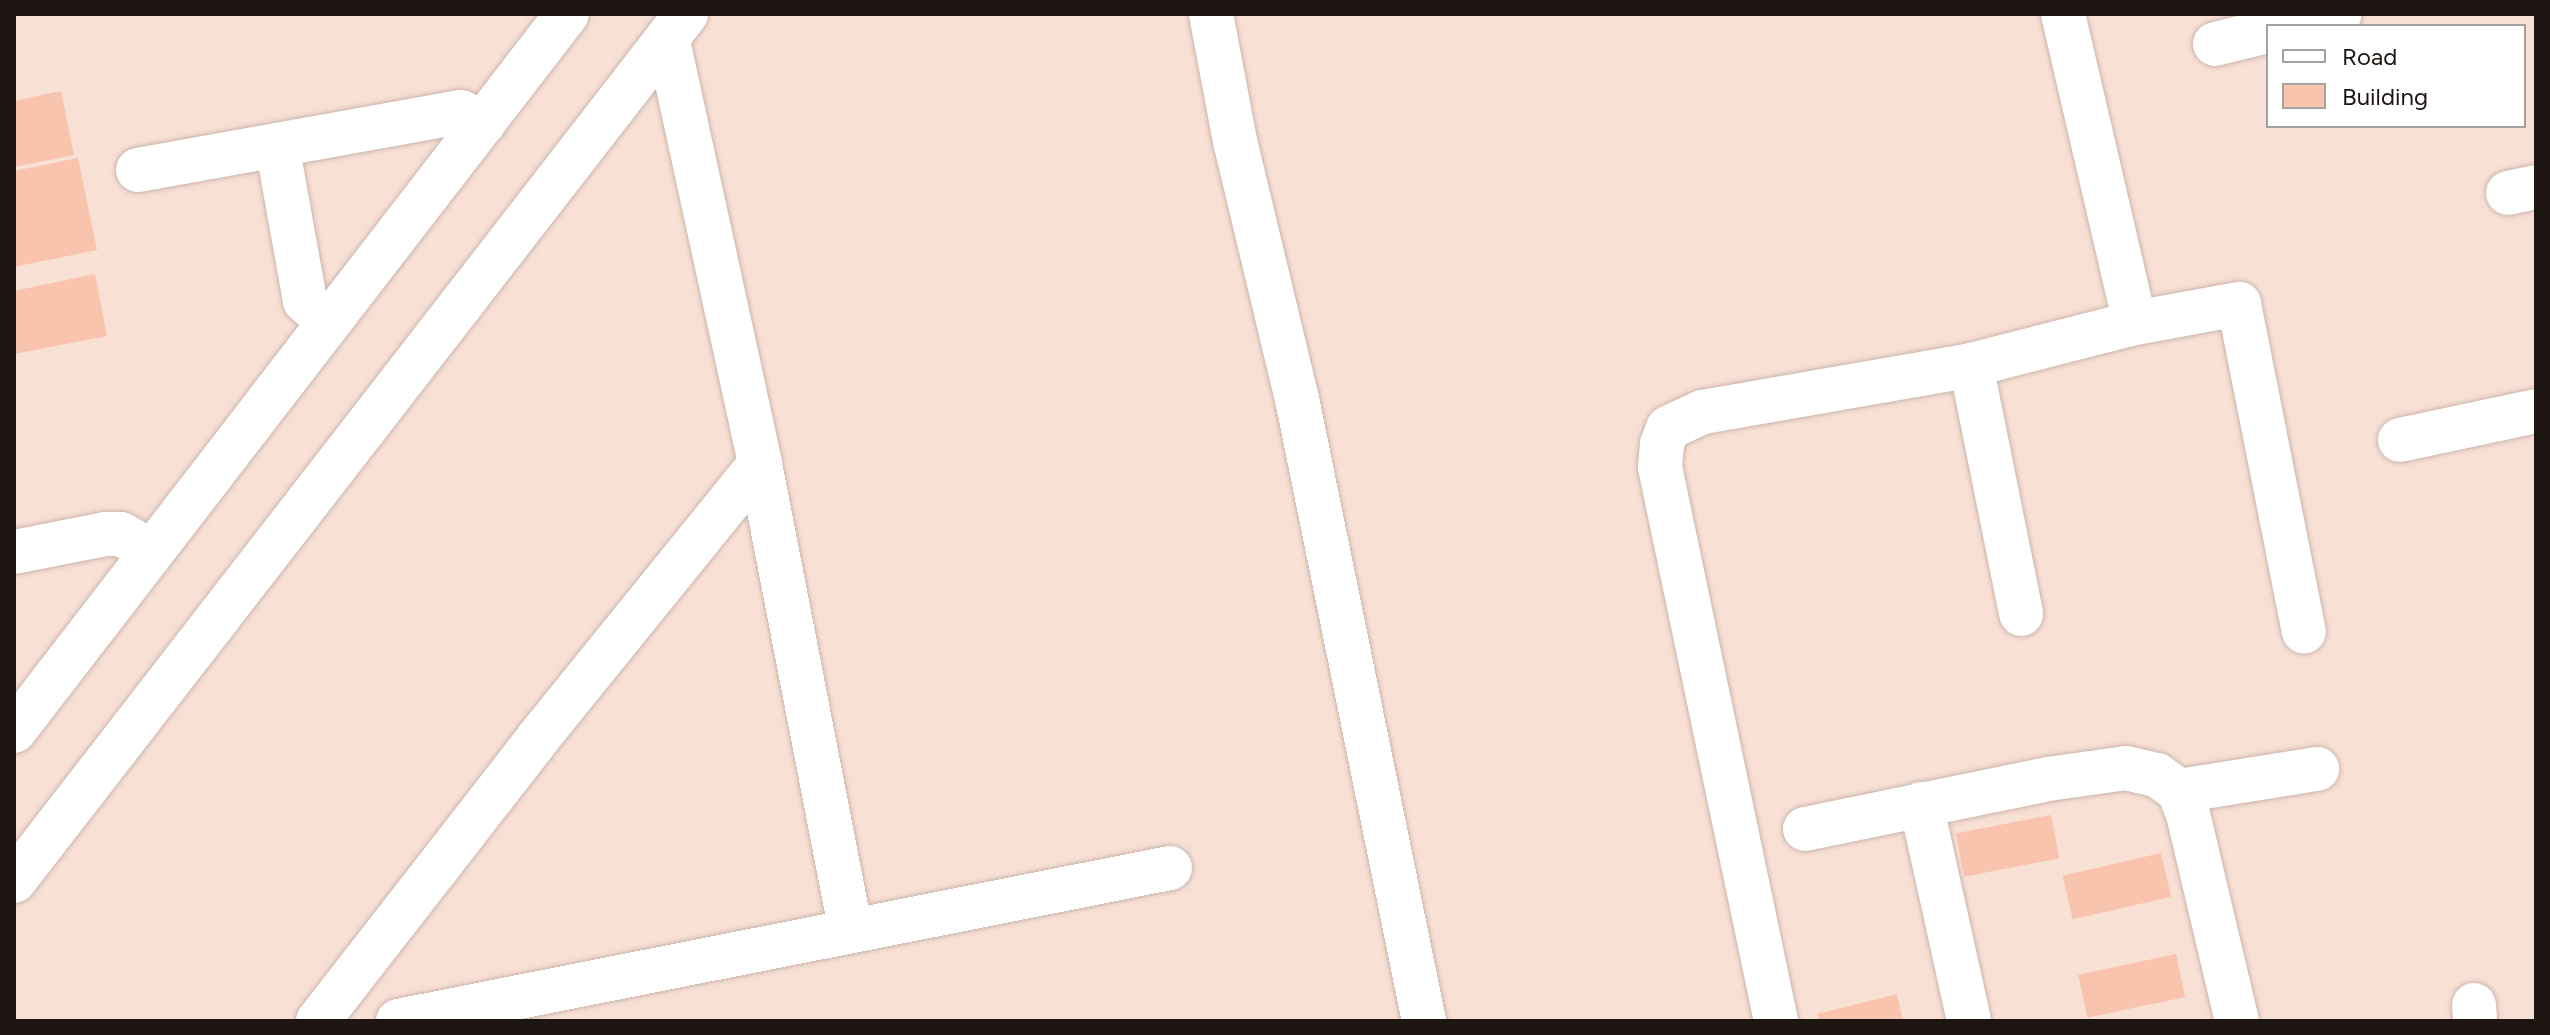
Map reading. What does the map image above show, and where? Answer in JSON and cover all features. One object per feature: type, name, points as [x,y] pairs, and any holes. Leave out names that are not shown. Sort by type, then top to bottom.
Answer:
[{"type":"street","points":[[14,731],[567,14]]},
{"type":"street","points":[[1211,14],[1235,141],[1297,399],[1424,1021]]},
{"type":"street","points":[[2063,14],[2135,323]]},
{"type":"street","points":[[2299,24],[2340,14]]},
{"type":"street","points":[[677,28],[850,929]]},
{"type":"street","points":[[14,881],[677,28]]},
{"type":"street","points":[[2215,44],[2266,31]]},
{"type":"street","points":[[138,170],[461,112],[483,124]]},
{"type":"street","points":[[277,145],[305,301],[328,322]]},
{"type":"street","points":[[1776,1021],[1660,467],[1662,444],[1668,428],[1703,412],[1971,365],[2135,323],[2239,304],[2304,632]]},
{"type":"street","points":[[1971,365],[2021,614]]},
{"type":"street","points":[[2400,440],[2536,411]]},
{"type":"street","points":[[318,1021],[538,738],[760,464]]},
{"type":"street","points":[[14,552],[106,534],[121,534],[151,551]]},
{"type":"street","points":[[1805,829],[2048,779],[2126,768],[2157,775],[2179,791],[2188,814],[2237,1021]]},
{"type":"street","points":[[2179,791],[2317,769]]},
{"type":"street","points":[[1921,804],[1969,1021]]},
{"type":"street","points":[[398,1021],[1170,868]]},
{"type":"building","points":[[61,91],[74,155],[14,167],[14,101]]},
{"type":"building","points":[[78,158],[97,250],[14,267],[14,171]]},
{"type":"building","points":[[95,274],[107,336],[14,354],[14,291]]},
{"type":"building","points":[[2051,815],[2059,858],[1964,877],[1956,834]]},
{"type":"building","points":[[2161,853],[2171,897],[2073,920],[2063,876]]},
{"type":"building","points":[[2176,954],[2185,997],[2087,1018],[2078,975]]},
{"type":"building","points":[[1897,994],[1903,1021],[1820,1021],[1817,1014]]}]
